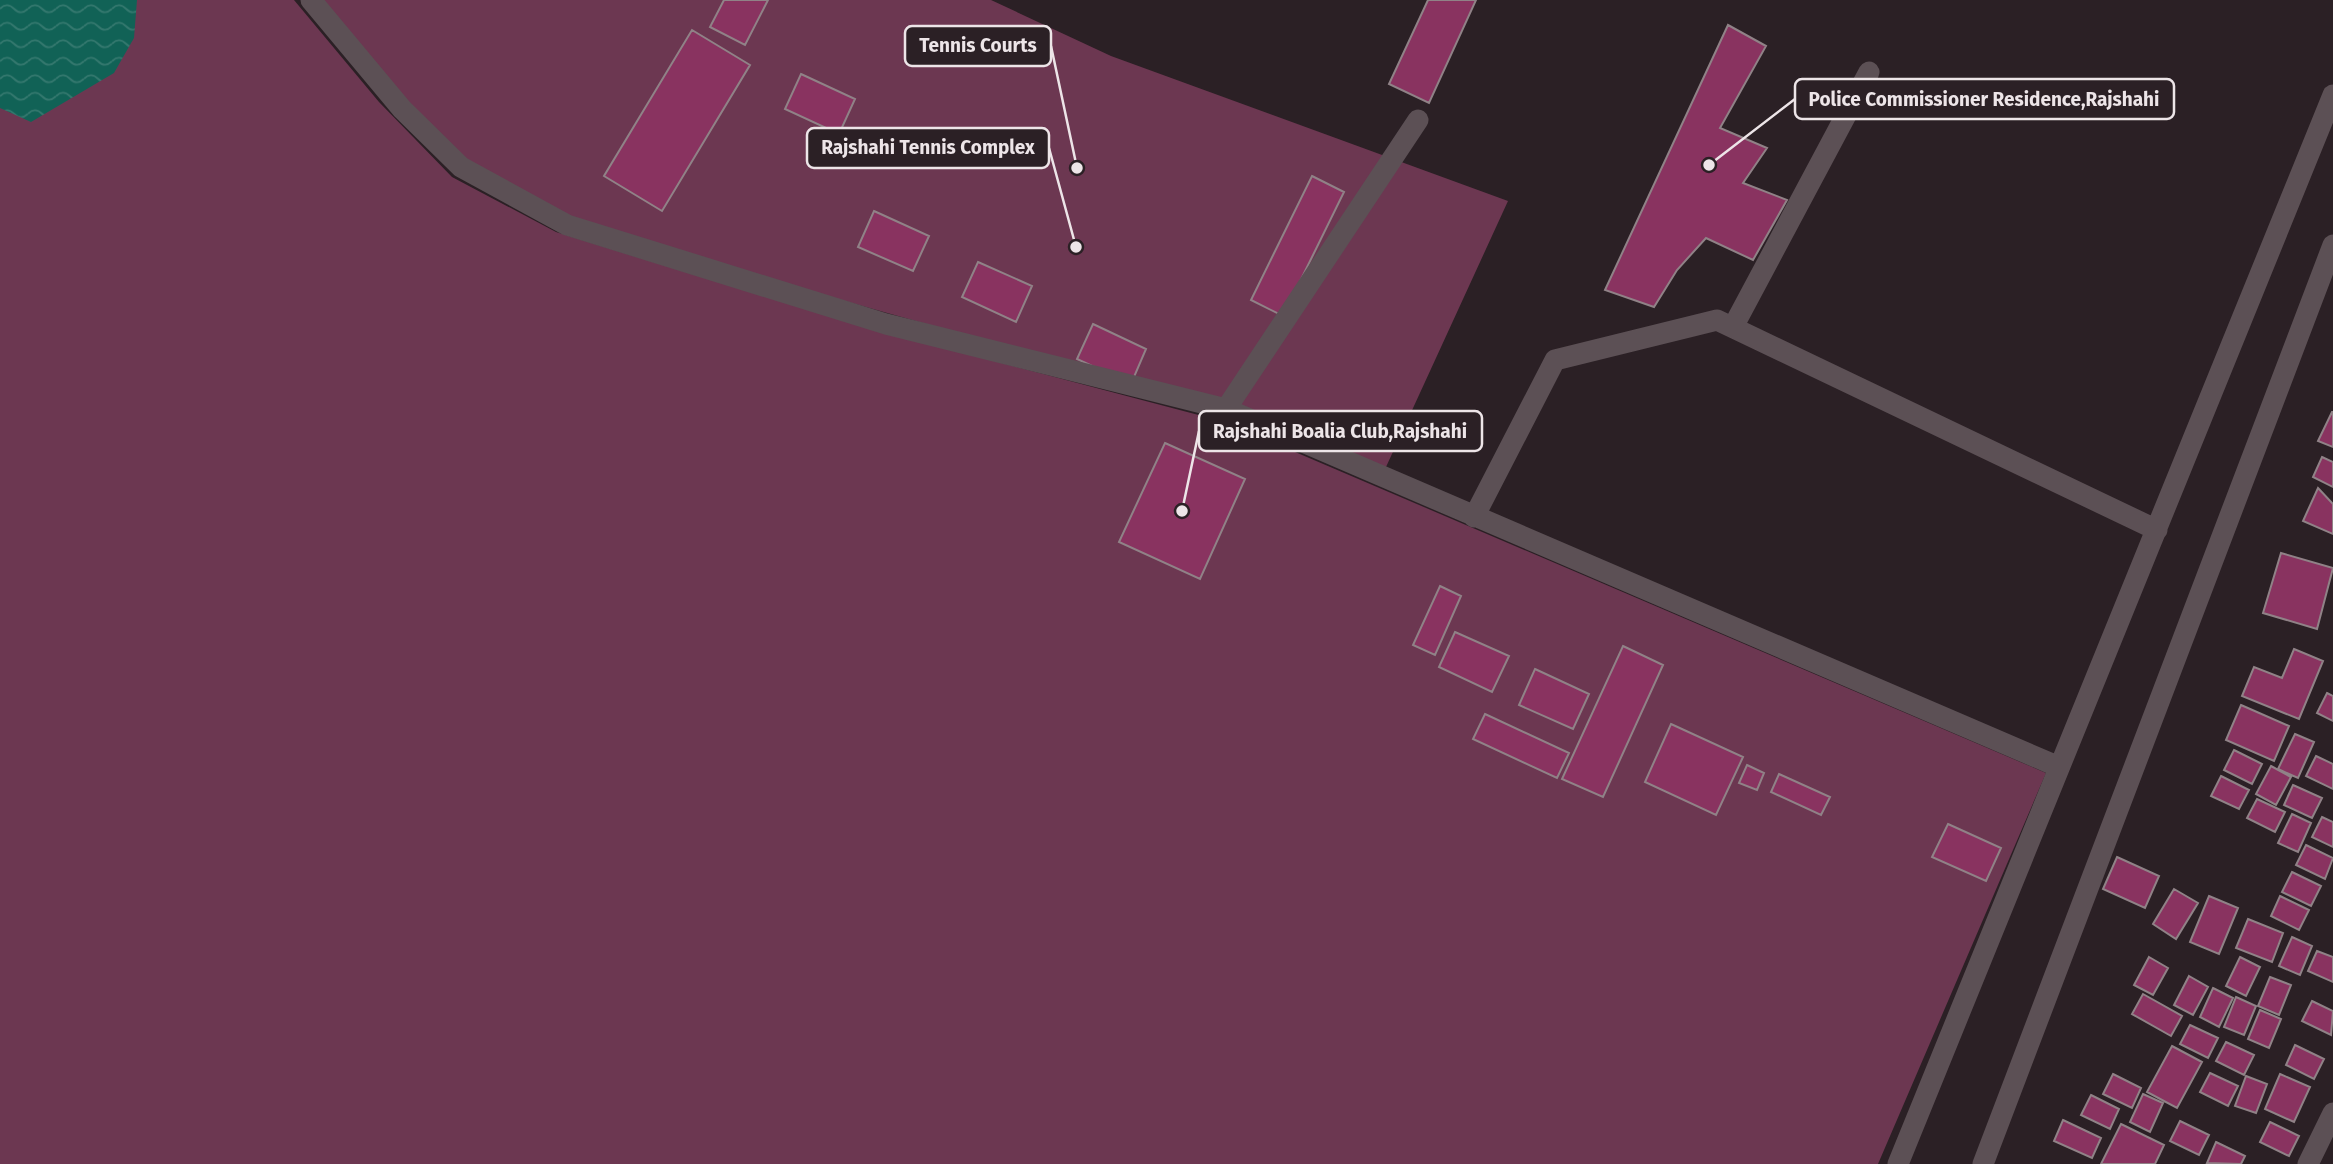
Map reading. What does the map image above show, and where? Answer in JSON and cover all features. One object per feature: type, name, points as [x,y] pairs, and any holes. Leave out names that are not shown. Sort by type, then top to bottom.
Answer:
[{"type":"street","points":[[311,0],[402,109],[461,167],[567,225],[886,324],[1226,409],[2059,767]]},
{"type":"street","points":[[1733,327],[1869,72]]},
{"type":"street","points":[[1898,1164],[2333,95]]},
{"type":"street","points":[[1226,409],[1418,120]]},
{"type":"street","points":[[1983,1164],[2333,245]]},
{"type":"street","points":[[1474,517],[1555,360],[1717,320],[2157,530]]},
{"type":"street","points":[[2308,1164],[2333,1113]]},
{"type":"shaded area","points":[[0,0],[294,0],[379,102],[452,177],[556,232],[854,324],[1225,422],[2046,773],[1878,1164],[0,1164]]},
{"type":"shaded area","points":[[320,0],[991,0],[1111,56],[1508,201],[1386,467],[1054,360],[759,277],[572,218],[467,164],[408,109]]},
{"type":"water","points":[[0,0],[137,0],[134,38],[114,73],[31,122],[0,108]]},
{"type":"building","points":[[724,0],[768,0],[745,45],[710,27]]},
{"type":"building","points":[[1428,0],[1476,0],[1429,103],[1389,84]]},
{"type":"building","points":[[1728,25],[1766,46],[1720,128],[1767,148],[1743,183],[1787,200],[1753,260],[1706,238],[1677,270],[1654,307],[1605,290]]},
{"type":"building","points":[[692,30],[750,65],[662,211],[604,176]]},
{"type":"building","points":[[801,74],[855,99],[839,134],[785,109]]},
{"type":"building","points":[[1312,176],[1344,192],[1283,316],[1251,300]]},
{"type":"building","points":[[874,211],[929,236],[913,271],[858,247]]},
{"type":"building","points":[[978,262],[1032,286],[1016,322],[962,297]]},
{"type":"building","points":[[1093,324],[1146,349],[1131,384],[1077,359]]},
{"type":"building","points":[[2333,412],[2333,447],[2318,441]]},
{"type":"building","points":[[1165,443],[1245,479],[1200,579],[1119,542]]},
{"type":"building","points":[[2322,457],[2333,462],[2333,487],[2313,477]]},
{"type":"building","points":[[2318,488],[2333,504],[2333,534],[2303,521]]},
{"type":"building","points":[[2281,553],[2333,568],[2317,629],[2263,613]]},
{"type":"building","points":[[1440,586],[1461,596],[1435,655],[1413,645]]},
{"type":"building","points":[[1455,632],[1509,656],[1492,692],[1439,667]]},
{"type":"building","points":[[1623,646],[1663,665],[1603,797],[1562,779]]},
{"type":"building","points":[[2294,649],[2323,661],[2299,719],[2242,696],[2254,667],[2282,678]]},
{"type":"building","points":[[1535,669],[1589,694],[1573,729],[1519,705]]},
{"type":"building","points":[[2327,693],[2333,696],[2333,721],[2317,713]]},
{"type":"building","points":[[2241,705],[2289,726],[2274,761],[2226,740]]},
{"type":"building","points":[[1485,714],[1569,753],[1557,778],[1473,739]]},
{"type":"building","points":[[1671,724],[1743,757],[1716,815],[1645,782]]},
{"type":"building","points":[[2295,734],[2314,742],[2298,778],[2278,769]]},
{"type":"building","points":[[2234,750],[2262,764],[2252,784],[2224,770]]},
{"type":"building","points":[[2316,756],[2333,764],[2333,789],[2306,776]]},
{"type":"building","points":[[1747,765],[1764,773],[1757,790],[1739,783]]},
{"type":"building","points":[[2271,766],[2291,777],[2276,805],[2256,794]]},
{"type":"building","points":[[1779,774],[1830,797],[1821,815],[1771,792]]},
{"type":"building","points":[[2221,776],[2249,790],[2239,809],[2211,796]]},
{"type":"building","points":[[2293,785],[2322,798],[2312,818],[2284,805]]},
{"type":"building","points":[[2257,799],[2285,812],[2275,832],[2247,818]]},
{"type":"building","points":[[2292,814],[2311,823],[2298,852],[2278,843]]},
{"type":"building","points":[[2322,817],[2333,822],[2333,847],[2312,837]]},
{"type":"building","points":[[1948,824],[2001,848],[1986,881],[1932,857]]},
{"type":"building","points":[[2306,845],[2333,858],[2325,879],[2296,865]]},
{"type":"building","points":[[2117,857],[2159,876],[2145,908],[2103,889]]},
{"type":"building","points":[[2292,872],[2321,886],[2311,906],[2282,892]]},
{"type":"building","points":[[2174,889],[2198,903],[2176,939],[2153,924]]},
{"type":"building","points":[[2209,896],[2238,908],[2219,954],[2190,942]]},
{"type":"building","points":[[2280,896],[2309,910],[2299,930],[2271,916]]},
{"type":"building","points":[[2248,919],[2283,933],[2272,962],[2236,948]]},
{"type":"building","points":[[2292,937],[2312,946],[2300,975],[2279,966]]},
{"type":"building","points":[[2317,951],[2333,957],[2333,982],[2308,971]]},
{"type":"building","points":[[2149,957],[2168,968],[2153,995],[2134,985]]},
{"type":"building","points":[[2240,957],[2260,967],[2246,996],[2226,986]]},
{"type":"building","points":[[2189,976],[2208,987],[2193,1015],[2174,1005]]},
{"type":"building","points":[[2270,977],[2291,985],[2279,1015],[2258,1006]]},
{"type":"building","points":[[2213,988],[2233,998],[2219,1027],[2200,1017]]},
{"type":"building","points":[[2143,994],[2182,1016],[2171,1036],[2132,1014]]},
{"type":"building","points":[[2236,997],[2256,1006],[2244,1035],[2224,1027]]},
{"type":"building","points":[[2312,1001],[2333,1011],[2331,1035],[2302,1021]]},
{"type":"building","points":[[2260,1010],[2281,1019],[2269,1048],[2248,1039]]},
{"type":"building","points":[[2190,1025],[2218,1038],[2208,1058],[2180,1044]]},
{"type":"building","points":[[2226,1042],[2254,1055],[2244,1075],[2216,1061]]},
{"type":"building","points":[[2295,1045],[2324,1059],[2314,1079],[2286,1065]]},
{"type":"building","points":[[2172,1046],[2202,1062],[2177,1108],[2147,1092]]},
{"type":"building","points":[[2210,1073],[2238,1086],[2228,1106],[2200,1092]]},
{"type":"building","points":[[2113,1074],[2141,1088],[2132,1108],[2103,1094]]},
{"type":"building","points":[[2280,1074],[2310,1087],[2294,1122],[2265,1109]]},
{"type":"building","points":[[2246,1076],[2267,1084],[2256,1113],[2235,1106]]},
{"type":"building","points":[[2143,1094],[2163,1103],[2150,1132],[2130,1122]]},
{"type":"building","points":[[2091,1095],[2119,1109],[2110,1129],[2081,1115]]},
{"type":"building","points":[[2063,1120],[2101,1138],[2092,1158],[2054,1141]]},
{"type":"building","points":[[2180,1121],[2209,1135],[2199,1155],[2170,1141]]},
{"type":"building","points":[[2270,1122],[2299,1136],[2289,1156],[2260,1142]]},
{"type":"building","points":[[2121,1124],[2164,1145],[2155,1164],[2101,1164]]},
{"type":"building","points":[[2216,1142],[2245,1156],[2241,1164],[2207,1163]]},
{"type":"place","name":"Police Commissioner Residence,Rajshahi","points":[[1709,165]]},
{"type":"place","name":"Tennis Courts","points":[[1077,168]]},
{"type":"place","name":"Rajshahi Tennis Complex","points":[[1076,247]]},
{"type":"place","name":"Rajshahi Boalia Club,Rajshahi","points":[[1182,511]]}]
